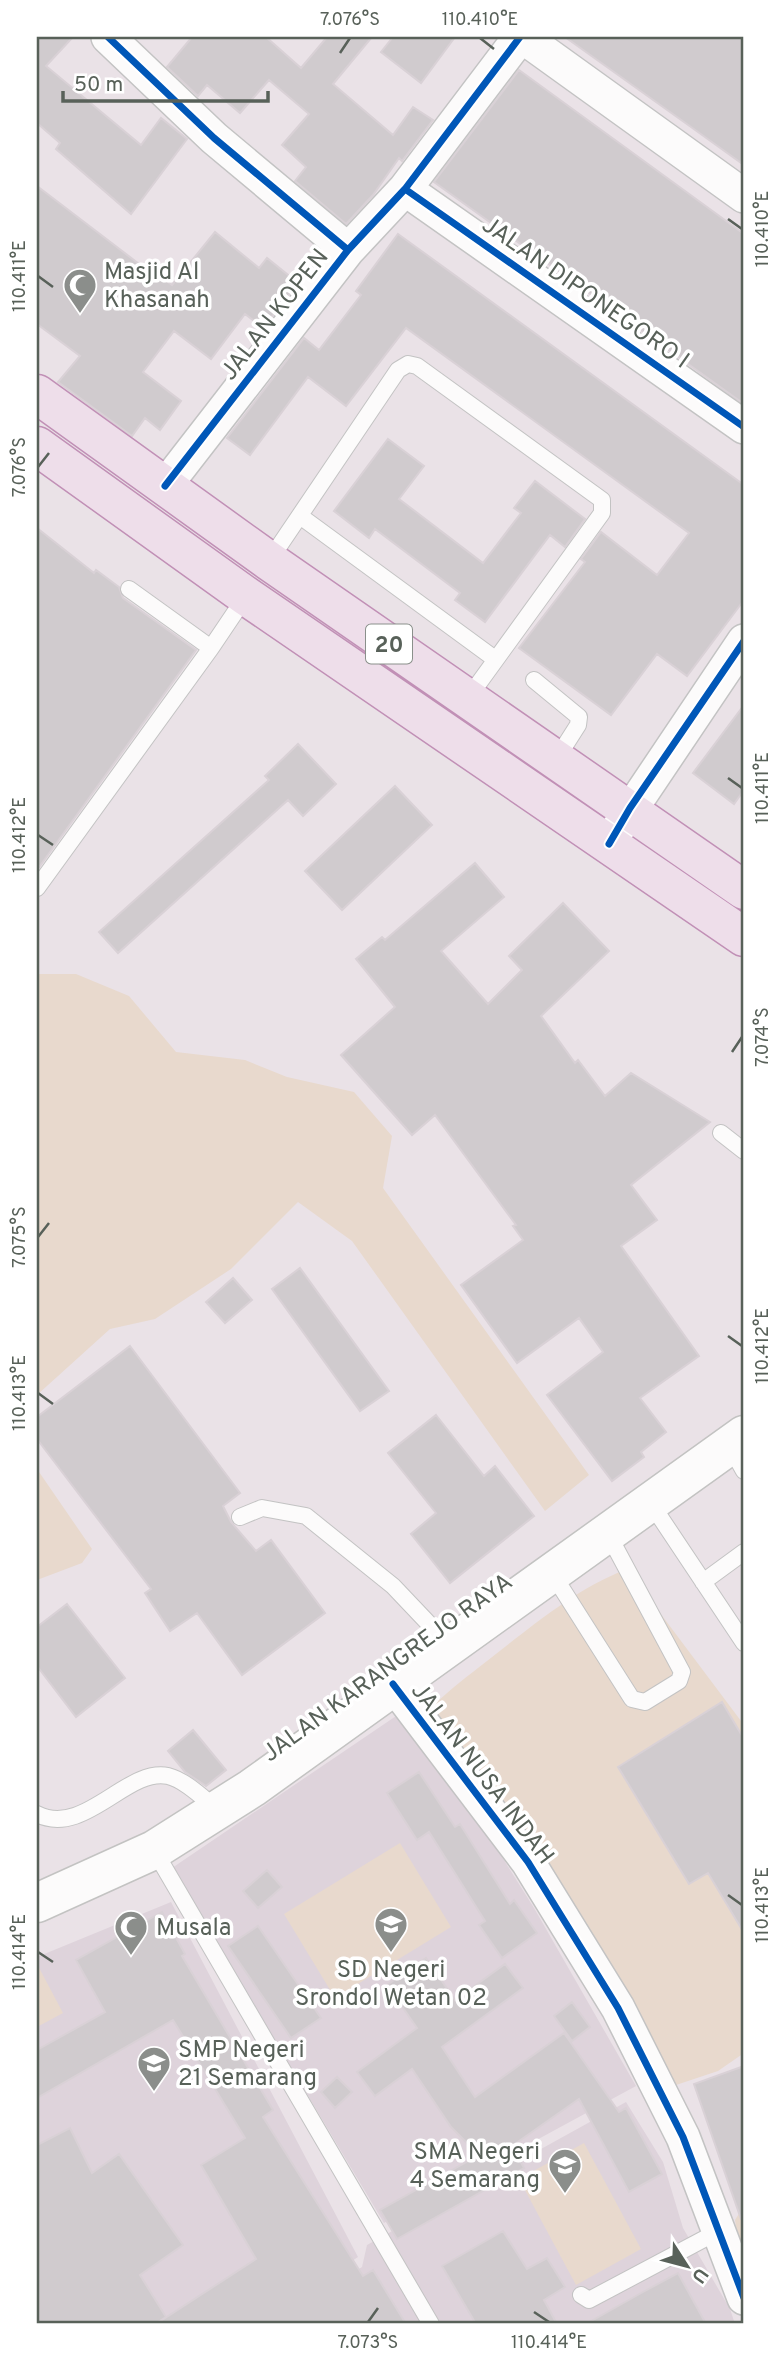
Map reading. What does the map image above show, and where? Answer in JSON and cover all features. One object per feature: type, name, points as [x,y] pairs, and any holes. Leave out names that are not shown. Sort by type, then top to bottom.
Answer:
[{"type":"highway","name":"20","points":[[37,394],[269,561],[630,808],[744,890]]},
{"type":"highway","name":"20","points":[[37,446],[246,596],[744,937]]},
{"type":"highway","points":[[246,596],[269,561]]},
{"type":"main road","name":"JALAN KARANGREJO RAYA","points":[[37,1903],[154,1850],[218,1810],[650,1502],[739,1451]]},
{"type":"street","points":[[108,37],[214,138],[348,250]]},
{"type":"street","points":[[521,37],[744,196]]},
{"type":"street","name":"JALAN KOPEN","points":[[165,486],[348,250],[405,189],[521,37]]},
{"type":"street","name":"JALAN DIPONEGORO I","points":[[405,189],[744,427]]},
{"type":"street","points":[[609,844],[630,808],[744,640]]},
{"type":"street","name":"JALAN NUSA INDAH","points":[[393,1684],[528,1862],[618,2008],[683,2137],[744,2298]]},
{"type":"lane","points":[[269,561],[398,370],[408,364],[417,366],[601,500],[601,513],[468,698]]},
{"type":"lane","points":[[300,516],[495,659]]},
{"type":"lane","points":[[129,589],[211,648]]},
{"type":"lane","points":[[37,888],[246,596]]},
{"type":"lane","points":[[534,680],[579,717],[578,725],[557,758]]},
{"type":"lane","points":[[721,1133],[744,1151]]},
{"type":"lane","points":[[650,1502],[744,1643]]},
{"type":"lane","points":[[240,1517],[262,1508],[289,1510],[306,1516],[393,1586],[449,1645]]},
{"type":"lane","points":[[551,1572],[632,1699],[645,1702],[679,1681],[682,1672],[607,1532]]},
{"type":"lane","points":[[703,1582],[744,1552]]},
{"type":"lane","points":[[37,1814],[49,1821],[69,1819],[153,1776],[169,1776],[218,1810]]},
{"type":"lane","points":[[154,1850],[431,2324]]},
{"type":"lane","points":[[581,2295],[589,2300],[719,2231]]},
{"type":"shaded area","points":[[37,974],[76,974],[129,996],[176,1052],[245,1060],[287,1077],[354,1092],[392,1136],[383,1188],[589,1475],[545,1511],[352,1241],[298,1202],[231,1269],[155,1319],[110,1329],[37,1395]]},
{"type":"shaded area","points":[[37,1469],[92,1549],[82,1563],[37,1580]]},
{"type":"shaded area","points":[[627,1569],[744,1725],[744,2053],[718,2071],[673,2086],[442,1731],[433,1706],[554,1610],[589,1587]]},
{"type":"shaded area","name":"SD Negeri Srondol Wetan 02","points":[[402,1712],[482,1825],[534,1908],[636,2086],[384,2223],[172,1868]]},
{"type":"shaded area","points":[[400,1843],[451,1927],[335,1998],[284,1914]]},
{"type":"shaded area","name":"SMP Negeri 21 Semarang","points":[[171,1902],[358,2257],[257,2324],[110,2324],[37,2228],[37,1957]]},
{"type":"shaded area","points":[[37,1964],[63,2013],[37,2027]]},
{"type":"shaded area","name":"SMA Negeri 4 Semarang","points":[[626,2102],[663,2162],[683,2228],[730,2309],[735,2324],[270,2324],[362,2267],[367,2245]]},
{"type":"shaded area","points":[[584,2143],[641,2249],[576,2285],[519,2179]]},
{"type":"shaded area","points":[[744,2206],[744,2259],[741,2258],[735,2220]]},
{"type":"building","points":[[37,37],[73,37],[46,66],[141,145],[161,118],[187,139],[131,214],[56,149],[60,143],[37,123]]},
{"type":"building","points":[[192,37],[266,37],[301,68],[327,37],[372,37],[333,84],[393,135],[413,107],[433,120],[402,161],[399,158],[373,195],[346,224],[295,181],[306,167],[282,145],[309,114],[269,80],[240,113],[207,85],[198,96],[167,67]]},
{"type":"building","points":[[393,37],[455,37],[421,83],[381,52]]},
{"type":"building","points":[[565,37],[744,37],[744,165],[691,127]]},
{"type":"building","points":[[519,70],[744,234],[744,404],[434,182]]},
{"type":"building","points":[[37,186],[147,270],[149,267],[172,285],[215,232],[259,268],[267,258],[298,283],[263,328],[245,314],[211,359],[174,331],[143,372],[181,401],[160,430],[145,418],[132,436],[58,382],[80,356],[37,324]]},
{"type":"building","points":[[398,234],[744,485],[744,600],[687,676],[657,654],[611,715],[519,648],[585,562],[581,559],[601,532],[657,575],[689,533],[406,328],[346,406],[308,377],[250,455],[227,438],[304,338],[319,350],[361,295],[356,291]]},
{"type":"building","points":[[388,439],[424,466],[399,499],[483,563],[521,513],[514,508],[535,481],[585,519],[565,547],[550,535],[485,622],[455,600],[460,593],[375,529],[369,538],[334,511]]},
{"type":"building","points":[[37,528],[94,573],[96,570],[119,587],[123,598],[196,650],[37,870]]},
{"type":"building","points":[[744,705],[744,790],[734,804],[693,773]]},
{"type":"building","points":[[298,744],[336,784],[303,816],[288,800],[118,953],[99,932],[269,780],[265,776]]},
{"type":"building","points":[[395,786],[432,825],[342,910],[305,871]]},
{"type":"building","points":[[475,863],[504,897],[441,951],[488,1004],[522,970],[509,956],[563,903],[609,951],[541,1016],[575,1063],[578,1060],[605,1096],[631,1073],[710,1122],[631,1185],[657,1220],[621,1246],[699,1356],[640,1398],[666,1432],[641,1452],[644,1457],[612,1481],[547,1395],[603,1352],[579,1318],[517,1363],[461,1285],[523,1240],[513,1226],[516,1225],[435,1115],[412,1135],[341,1055],[395,1007],[356,959],[382,937],[385,940]]},
{"type":"building","points":[[300,1268],[389,1391],[360,1411],[272,1289]]},
{"type":"building","points":[[233,1278],[252,1300],[225,1323],[206,1302]]},
{"type":"building","points":[[130,1346],[240,1493],[223,1506],[231,1522],[256,1551],[271,1540],[325,1613],[242,1675],[197,1613],[170,1631],[145,1593],[151,1589],[37,1439],[37,1417]]},
{"type":"building","points":[[436,1415],[484,1476],[495,1466],[534,1516],[450,1583],[411,1534],[436,1513],[388,1453]]},
{"type":"building","points":[[67,1604],[125,1678],[76,1717],[37,1666],[37,1627]]},
{"type":"building","points":[[722,1702],[744,1739],[744,1933],[708,1873],[689,1884],[618,1767]]},
{"type":"building","points":[[193,1730],[226,1770],[206,1786],[185,1772],[168,1751]]},
{"type":"building","points":[[419,1772],[455,1827],[460,1824],[510,1904],[514,1900],[537,1933],[502,1958],[479,1925],[485,1921],[429,1832],[417,1840],[387,1793]]},
{"type":"building","points":[[267,1870],[282,1887],[258,1908],[243,1891]]},
{"type":"building","points":[[162,1912],[185,1954],[182,1956],[273,2110],[263,2117],[363,2276],[373,2270],[406,2324],[156,2324],[256,2259],[201,2165],[245,2138],[173,2020],[37,2098],[37,2050],[105,2012],[76,1960]]},
{"type":"building","points":[[258,1926],[321,2018],[291,2038],[228,1946]]},
{"type":"building","points":[[426,1958],[455,2000],[505,1964],[523,1988],[442,2047],[475,2097],[564,2033],[619,2112],[626,2108],[662,2174],[629,2192],[579,2099],[512,2146],[524,2168],[397,2239],[380,2210],[479,2155],[451,2127],[412,2069],[375,2096],[357,2072],[417,2028],[387,1985]]},
{"type":"building","points":[[572,2002],[590,2027],[572,2041],[554,2016]]},
{"type":"building","points":[[744,2066],[744,2218],[741,2219],[694,2084]]},
{"type":"building","points":[[337,2077],[352,2092],[335,2108],[321,2092]]},
{"type":"building","points":[[70,2128],[92,2173],[119,2154],[183,2245],[140,2275],[166,2317],[155,2324],[37,2324],[37,2145]]},
{"type":"building","points":[[503,2231],[527,2269],[547,2258],[565,2287],[544,2300],[557,2324],[476,2324],[442,2266]]},
{"type":"building","points":[[678,2273],[706,2324],[586,2324],[643,2292]]},
{"type":"cycle path","points":[[108,37],[214,138],[348,250]]},
{"type":"cycle path","points":[[165,486],[348,250],[405,189],[520,37]]},
{"type":"cycle path","points":[[405,189],[744,427]]},
{"type":"cycle path","points":[[609,844],[630,808],[744,641]]},
{"type":"cycle path","points":[[393,1684],[528,1862],[618,2008],[683,2137],[744,2298]]},
{"type":"place","name":"Masjid Al Khasanah","points":[[80,315]]},
{"type":"place","name":"SD Negeri Srondol Wetan 02","points":[[391,1954]]},
{"type":"place","name":"Musala","points":[[131,1957]]},
{"type":"place","name":"SMP Negeri 21 Semarang","points":[[154,2093]]},
{"type":"place","name":"SMA Negeri 4 Semarang","points":[[565,2195]]}]
